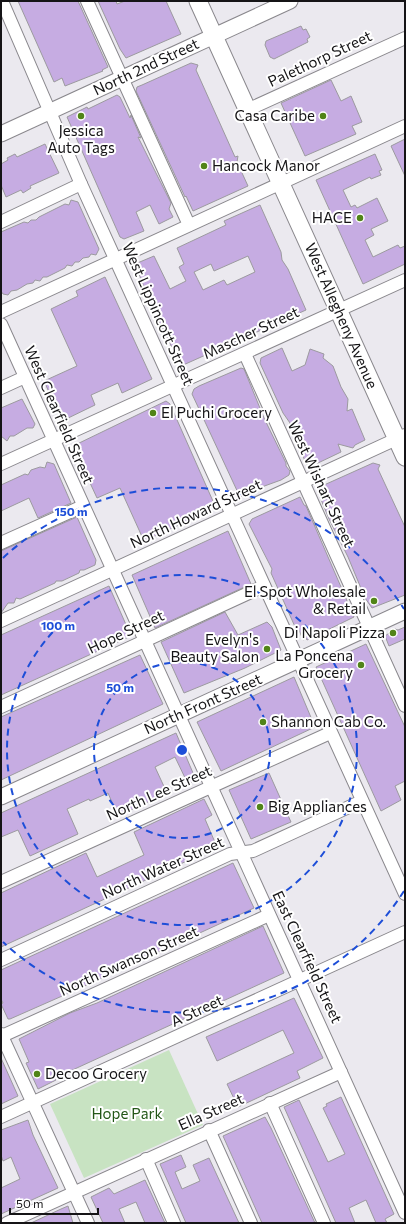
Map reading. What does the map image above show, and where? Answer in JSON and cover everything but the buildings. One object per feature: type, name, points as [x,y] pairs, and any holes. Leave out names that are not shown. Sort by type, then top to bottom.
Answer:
[{"type":"main road","name":"West Allegheny Avenue","points":[[198,1],[338,310],[401,437],[405,457]]},
{"type":"street","name":"West Lippincott Street","points":[[2,1],[81,184],[116,258],[330,734],[405,894]]},
{"type":"street","points":[[87,1],[188,225]]},
{"type":"street","name":"North 2nd Street","points":[[1,134],[290,1]]},
{"type":"street","name":"Palethorp Street","points":[[248,110],[405,38]]},
{"type":"street","points":[[1,312],[405,126]]},
{"type":"street","points":[[1,222],[81,184]]},
{"type":"street","name":"Mascher Street","points":[[1,464],[405,280]]},
{"type":"street","name":"West Clearfield Street","points":[[1,324],[179,715]]},
{"type":"street","name":"West Wishart Street","points":[[244,354],[405,706]]},
{"type":"street","points":[[1,388],[25,376]]},
{"type":"street","name":"North Howard Street","points":[[1,621],[401,437]]},
{"type":"street","points":[[1,543],[83,506]]},
{"type":"street","name":"Hope Street","points":[[1,707],[264,586]]},
{"type":"street","name":"North Front Street","points":[[1,797],[405,611]]},
{"type":"street","name":"East Clearfield Street","points":[[179,715],[405,1213]]},
{"type":"street","name":"North Lee Street","points":[[1,882],[330,734]]},
{"type":"street","name":"North Water Street","points":[[1,960],[230,854],[253,851],[362,802]]},
{"type":"street","name":"North Swanson Street","points":[[1,1035],[269,915]]},
{"type":"street","name":"A Street","points":[[1,1117],[405,932]]},
{"type":"street","points":[[1,1035],[34,1102],[88,1223]]},
{"type":"street","name":"Ella Street","points":[[7,1223],[209,1130],[341,1072]]},
{"type":"street","points":[[270,1103],[324,1223]]},
{"type":"street","points":[[209,1130],[251,1223]]},
{"type":"street","points":[[146,1159],[174,1223]]},
{"type":"green space","name":"Hope Park","points":[[169,1050],[203,1125],[84,1178],[50,1104]]},
{"type":"place","name":"Jessica Auto Tags","points":[[81,116]]},
{"type":"place","name":"Casa Caribe","points":[[323,116]]},
{"type":"place","name":"Hancock Manor","points":[[204,166]]},
{"type":"place","name":"HACE","points":[[360,218]]},
{"type":"place","name":"El Puchi Grocery","points":[[153,413]]},
{"type":"place","name":"El Spot Wholesale & Retail","points":[[374,601]]},
{"type":"place","name":"Di Napoli Pizza","points":[[393,633]]},
{"type":"place","name":"Evelyn's Beauty Salon","points":[[267,649]]},
{"type":"place","name":"La Poncena Grocery","points":[[361,665]]},
{"type":"place","name":"Shannon Cab Co.","points":[[263,722]]},
{"type":"place","name":"Big Appliances","points":[[260,807]]},
{"type":"place","name":"Decoo Grocery","points":[[37,1074]]}]
